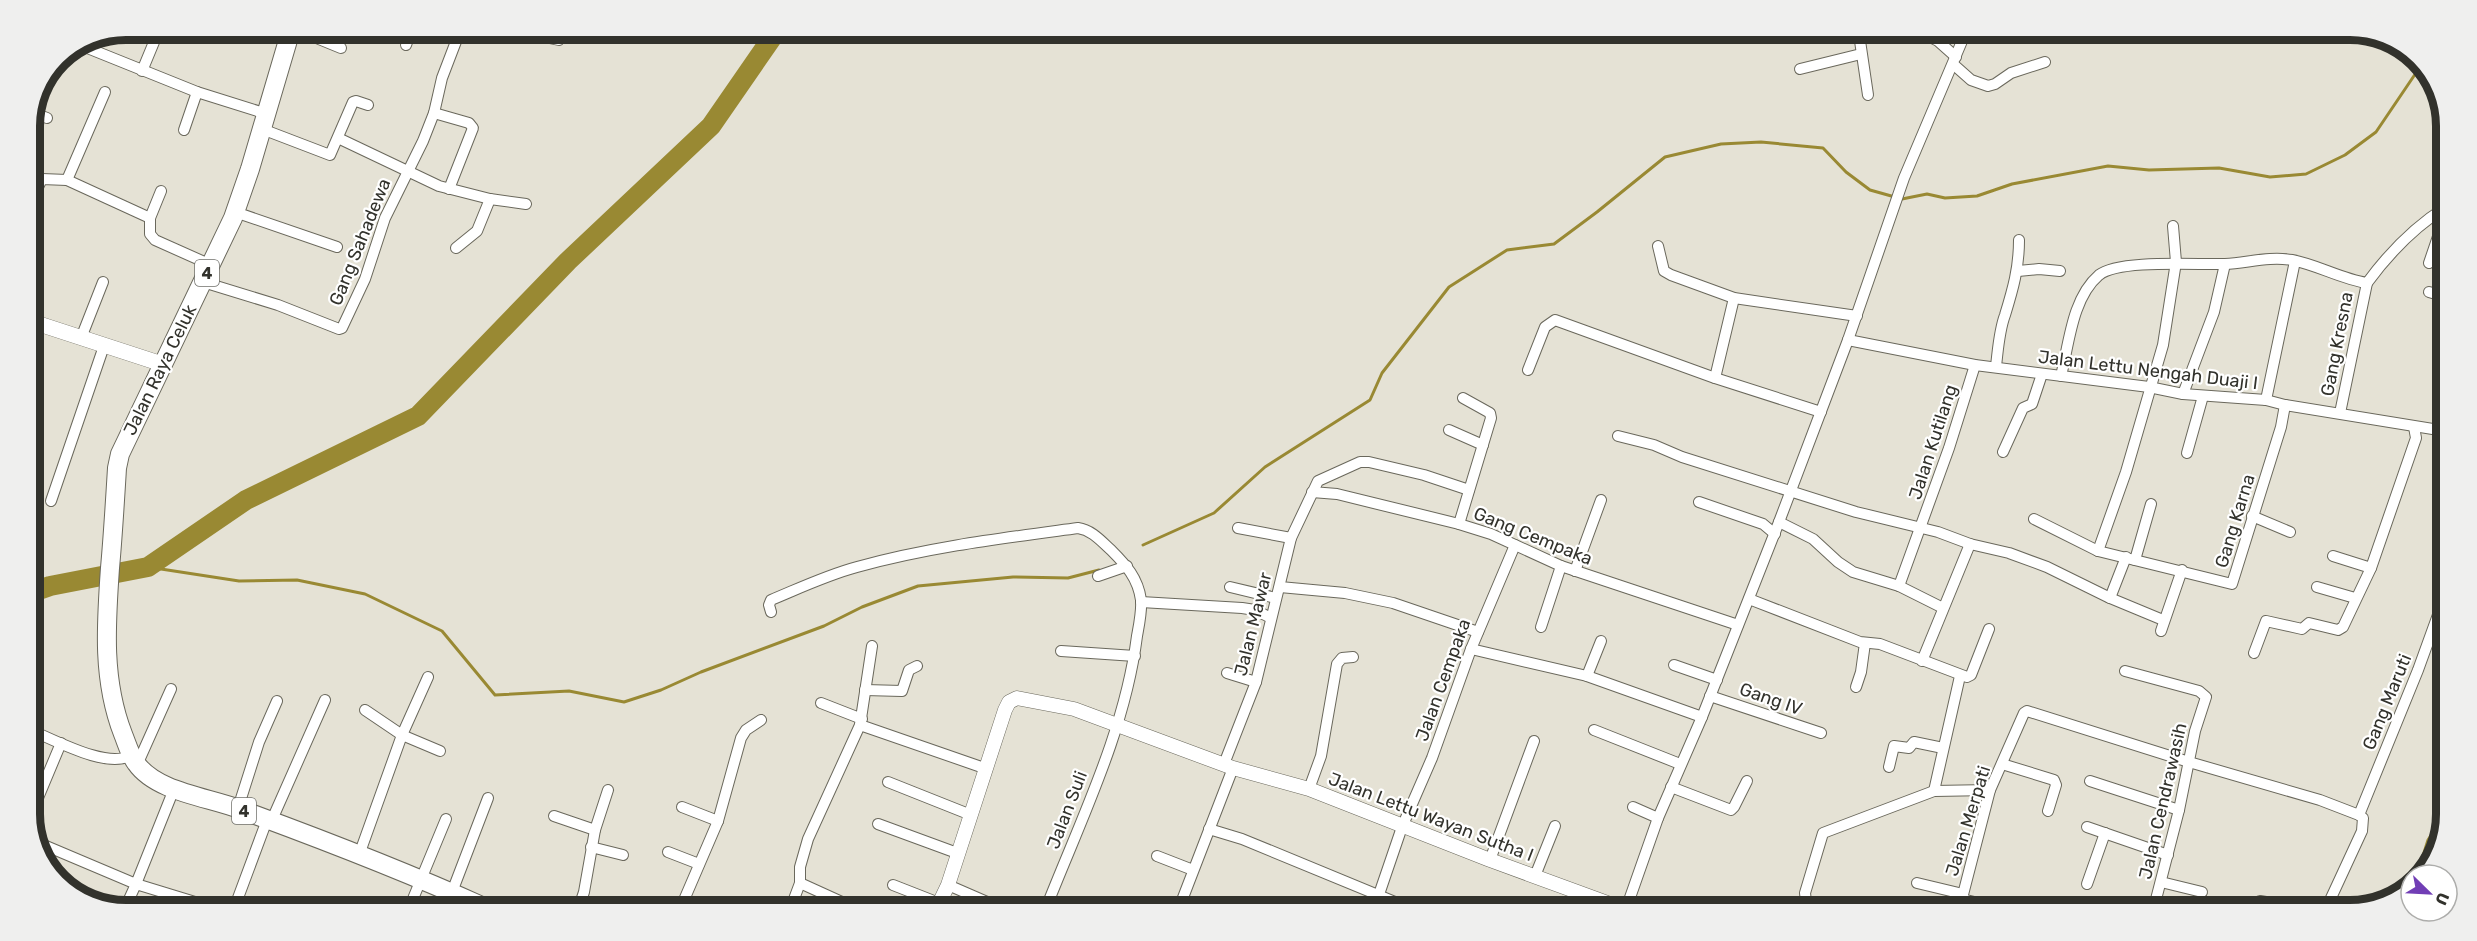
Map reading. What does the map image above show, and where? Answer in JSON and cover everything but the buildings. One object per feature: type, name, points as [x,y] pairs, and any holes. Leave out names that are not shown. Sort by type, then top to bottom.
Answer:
[{"type":"highway","name":"Jalan Raya Celuk","points":[[134,760],[119,724],[106,660],[106,629],[120,454],[236,212],[288,41]]},
{"type":"highway","name":"4","points":[[134,760],[154,778],[174,789],[238,808],[469,900]]},
{"type":"main road","points":[[40,324],[162,364]]},
{"type":"street","points":[[142,71],[154,41]]},
{"type":"street","points":[[323,41],[340,48]]},
{"type":"street","points":[[406,45],[407,41]]},
{"type":"street","name":"Gang Sahadewa","points":[[203,282],[278,304],[339,329],[342,328],[365,279],[385,218],[434,113],[442,78],[456,41]]},
{"type":"street","points":[[1860,41],[1868,95]]},
{"type":"street","points":[[1938,41],[1971,80],[1988,86],[2011,73],[2045,62]]},
{"type":"street","points":[[1628,900],[1680,764],[1702,717],[1775,534],[1790,489],[1857,316],[1904,178],[1962,41]]},
{"type":"street","points":[[90,49],[265,122],[330,155],[353,102],[368,105]]},
{"type":"street","points":[[1800,69],[1861,54]]},
{"type":"street","points":[[67,180],[105,92]]},
{"type":"street","points":[[184,130],[197,92]]},
{"type":"street","points":[[434,113],[469,123],[473,128],[449,189]]},
{"type":"street","points":[[41,116],[47,118]]},
{"type":"street","points":[[338,138],[423,180],[490,199],[526,204]]},
{"type":"street","points":[[40,183],[42,179],[67,180],[150,218]]},
{"type":"street","points":[[161,191],[150,218],[148,231],[155,240],[212,265]]},
{"type":"street","points":[[456,248],[477,231],[490,199]]},
{"type":"street","points":[[236,212],[337,247]]},
{"type":"street","points":[[2061,376],[2079,303],[2099,275],[2112,269],[2176,262],[2225,264],[2275,258],[2295,261],[2367,283],[2391,252],[2416,228],[2436,214]]},
{"type":"street","points":[[2098,551],[2126,472],[2163,345],[2176,262],[2173,226]]},
{"type":"street","points":[[1995,366],[2004,317],[2018,271],[2019,240]]},
{"type":"street","points":[[2429,263],[2436,242]]},
{"type":"street","points":[[1658,246],[1666,273],[1734,298],[1857,316]]},
{"type":"street","points":[[2266,400],[2295,261]]},
{"type":"street","points":[[2183,394],[2214,312],[2225,264]]},
{"type":"street","points":[[2018,271],[2039,269],[2060,271]]},
{"type":"street","points":[[81,338],[103,282]]},
{"type":"street","name":"Gang Kresna","points":[[2340,413],[2367,283]]},
{"type":"street","points":[[2429,292],[2436,294]]},
{"type":"street","points":[[1715,378],[1734,298]]},
{"type":"street","points":[[1528,370],[1545,327],[1555,320],[1715,378],[1821,412]]},
{"type":"street","name":"Jalan Lettu Nengah Duaji I","points":[[1848,340],[1975,365],[2149,387],[2183,394],[2266,400],[2436,430]]},
{"type":"street","points":[[51,501],[104,346]]},
{"type":"street","name":"Jalan Kutilang","points":[[1921,529],[1975,365]]},
{"type":"street","points":[[2003,452],[2024,408],[2032,405],[2042,374]]},
{"type":"street","points":[[2187,453],[2204,396]]},
{"type":"street","points":[[1459,524],[1491,416],[1463,398]]},
{"type":"street","name":"Gang Karna","points":[[2034,519],[2098,551],[2232,584],[2281,427],[2284,405]]},
{"type":"street","points":[[2254,652],[2266,621],[2302,629],[2309,623],[2340,630],[2343,627],[2371,568],[2388,521],[2416,438],[2414,427]]},
{"type":"street","points":[[1449,430],[1483,445]]},
{"type":"street","name":"Jalan Kutilang","points":[[1618,436],[1654,445],[1682,457],[1790,489],[1856,512],[2009,553],[2047,567],[2163,620]]},
{"type":"street","points":[[1312,492],[1318,481],[1324,477],[1366,462],[1424,475],[1469,490]]},
{"type":"street","name":"Gang Cempaka","points":[[1312,492],[1337,494],[1459,524],[1491,534],[1561,566],[1738,625]]},
{"type":"street","name":"Jalan Mawar","points":[[1182,900],[1209,829],[1256,682],[1291,538],[1312,492]]},
{"type":"street","points":[[1575,571],[1602,500]]},
{"type":"street","points":[[1699,502],[1763,524],[1775,534]]},
{"type":"street","points":[[2110,597],[2130,558],[2151,504]]},
{"type":"street","points":[[2252,516],[2290,532]]},
{"type":"street","points":[[1779,522],[1813,539],[1853,572],[1899,586],[1943,608]]},
{"type":"street","points":[[771,612],[769,605],[771,600],[827,577],[859,567],[936,549],[1078,528],[1085,529],[1100,540],[1127,566],[1136,580],[1141,602],[1242,608],[1255,610],[1271,618]]},
{"type":"street","points":[[1238,528],[1291,538]]},
{"type":"street","points":[[1899,586],[1921,529]]},
{"type":"street","points":[[1922,661],[1970,544]]},
{"type":"street","name":"Jalan Cempaka","points":[[1377,900],[1402,826],[1434,752],[1471,649],[1515,545]]},
{"type":"street","points":[[2333,556],[2371,568]]},
{"type":"street","points":[[1098,576],[1127,566]]},
{"type":"street","points":[[1541,627],[1561,566]]},
{"type":"street","points":[[2161,631],[2182,570]]},
{"type":"street","points":[[1230,587],[1276,598]]},
{"type":"street","points":[[1280,587],[1345,593],[1393,603],[1478,632]]},
{"type":"street","points":[[2317,587],[2355,598]]},
{"type":"street","points":[[1749,599],[1865,643],[1880,644],[1960,676],[1969,677],[1971,675],[1989,629]]},
{"type":"street","name":"Jalan Suli","points":[[1049,900],[1118,724],[1130,684],[1141,602]]},
{"type":"street","name":"Gang Maruti","points":[[2330,900],[2362,831],[2363,818],[2359,815],[2436,622]]},
{"type":"street","points":[[1587,676],[1601,641]]},
{"type":"street","points":[[1856,687],[1862,672],[1865,643]]},
{"type":"street","points":[[794,900],[800,883],[800,867],[808,839],[861,722],[872,646]]},
{"type":"street","points":[[1471,649],[1587,676],[1702,717]]},
{"type":"street","points":[[1061,651],[1134,656]]},
{"type":"street","points":[[1309,789],[1321,756],[1337,664],[1342,658],[1353,657]]},
{"type":"street","points":[[1674,665],[1717,680]]},
{"type":"street","points":[[865,690],[902,691],[909,670],[916,666]]},
{"type":"street","name":"Jalan Cendrawasih","points":[[2125,671],[2199,691],[2205,694],[2206,700],[2156,900]]},
{"type":"street","points":[[1227,673],[1256,682]]},
{"type":"street","points":[[1934,791],[1960,676]]},
{"type":"street","points":[[359,855],[401,739],[428,677]]},
{"type":"street","points":[[41,735],[95,756],[134,760],[171,688]]},
{"type":"street","name":"Gang IV","points":[[1710,696],[1821,733]]},
{"type":"street","name":"Jalan Lettu Wayan Sutha I","points":[[987,769],[1005,710],[1013,698],[1024,698],[1074,709],[1229,766],[1309,789],[1490,860],[1600,900]]},
{"type":"street","points":[[237,900],[269,821],[325,700]]},
{"type":"street","points":[[238,808],[259,742],[277,701]]},
{"type":"street","points":[[822,703],[861,722],[987,769],[948,885],[940,900]]},
{"type":"street","points":[[365,710],[401,739],[440,751]]},
{"type":"street","name":"Jalan Merpati","points":[[1962,900],[1990,790],[2026,711],[2189,762]]},
{"type":"street","points":[[684,900],[718,821],[741,738],[746,730],[761,720]]},
{"type":"street","points":[[1594,730],[1680,764]]},
{"type":"street","points":[[1490,860],[1534,741]]},
{"type":"street","points":[[1889,767],[1894,746],[1909,748],[1914,742],[1943,748]]},
{"type":"street","points":[[41,791],[61,743]]},
{"type":"street","points":[[2189,762],[2320,800],[2359,815]]},
{"type":"street","points":[[2002,764],[2054,780],[2056,785],[2048,811]]},
{"type":"street","points":[[1671,788],[1729,810],[1733,809],[1747,781]]},
{"type":"street","points":[[888,782],[971,815]]},
{"type":"street","points":[[2090,782],[2179,810]]},
{"type":"street","points":[[129,900],[174,789]]},
{"type":"street","points":[[581,900],[595,830],[608,790]]},
{"type":"street","points":[[1805,900],[1804,893],[1823,833],[1934,791],[1990,790]]},
{"type":"street","points":[[452,892],[488,798]]},
{"type":"street","points":[[682,807],[718,821]]},
{"type":"street","points":[[1634,807],[1659,818]]},
{"type":"street","points":[[554,816],[595,830]]},
{"type":"street","points":[[412,900],[446,819]]},
{"type":"street","points":[[878,824],[957,853]]},
{"type":"street","points":[[1535,876],[1555,826]]},
{"type":"street","points":[[2087,827],[2168,855]]},
{"type":"street","points":[[1209,829],[1242,839],[1389,900]]},
{"type":"street","points":[[2087,884],[2105,833]]},
{"type":"street","points":[[47,846],[178,900]]},
{"type":"street","points":[[591,847],[623,855]]},
{"type":"street","points":[[668,852],[699,864]]},
{"type":"street","points":[[1156,856],[1192,870]]},
{"type":"street","points":[[2161,882],[2202,892]]},
{"type":"street","points":[[800,883],[837,900]]},
{"type":"street","points":[[1917,883],[1960,900]]},
{"type":"street","points":[[893,885],[927,900]]},
{"type":"street","points":[[948,885],[983,900]]},
{"type":"waterway","points":[[41,589],[148,567],[246,500],[418,416],[568,261],[711,126],[770,41]]},
{"type":"waterway","points":[[1143,545],[1214,513],[1265,467],[1370,400],[1382,373],[1449,287],[1507,250],[1554,244],[1665,157],[1721,144],[1761,142],[1823,148],[1846,172],[1870,190],[1902,199],[1927,194],[1945,198],[1977,196],[2012,184],[2108,166],[2149,170],[2219,168],[2270,177],[2306,174],[2345,155],[2376,132],[2417,72]]},
{"type":"waterway","points":[[148,567],[239,581],[297,580],[365,594],[442,631],[495,695],[569,691],[624,702],[661,690],[701,672],[824,626],[862,607],[918,586],[1013,577],[1068,578],[1099,570]]},
{"type":"waterway","points":[[2421,863],[2428,840],[2435,829]]}]
